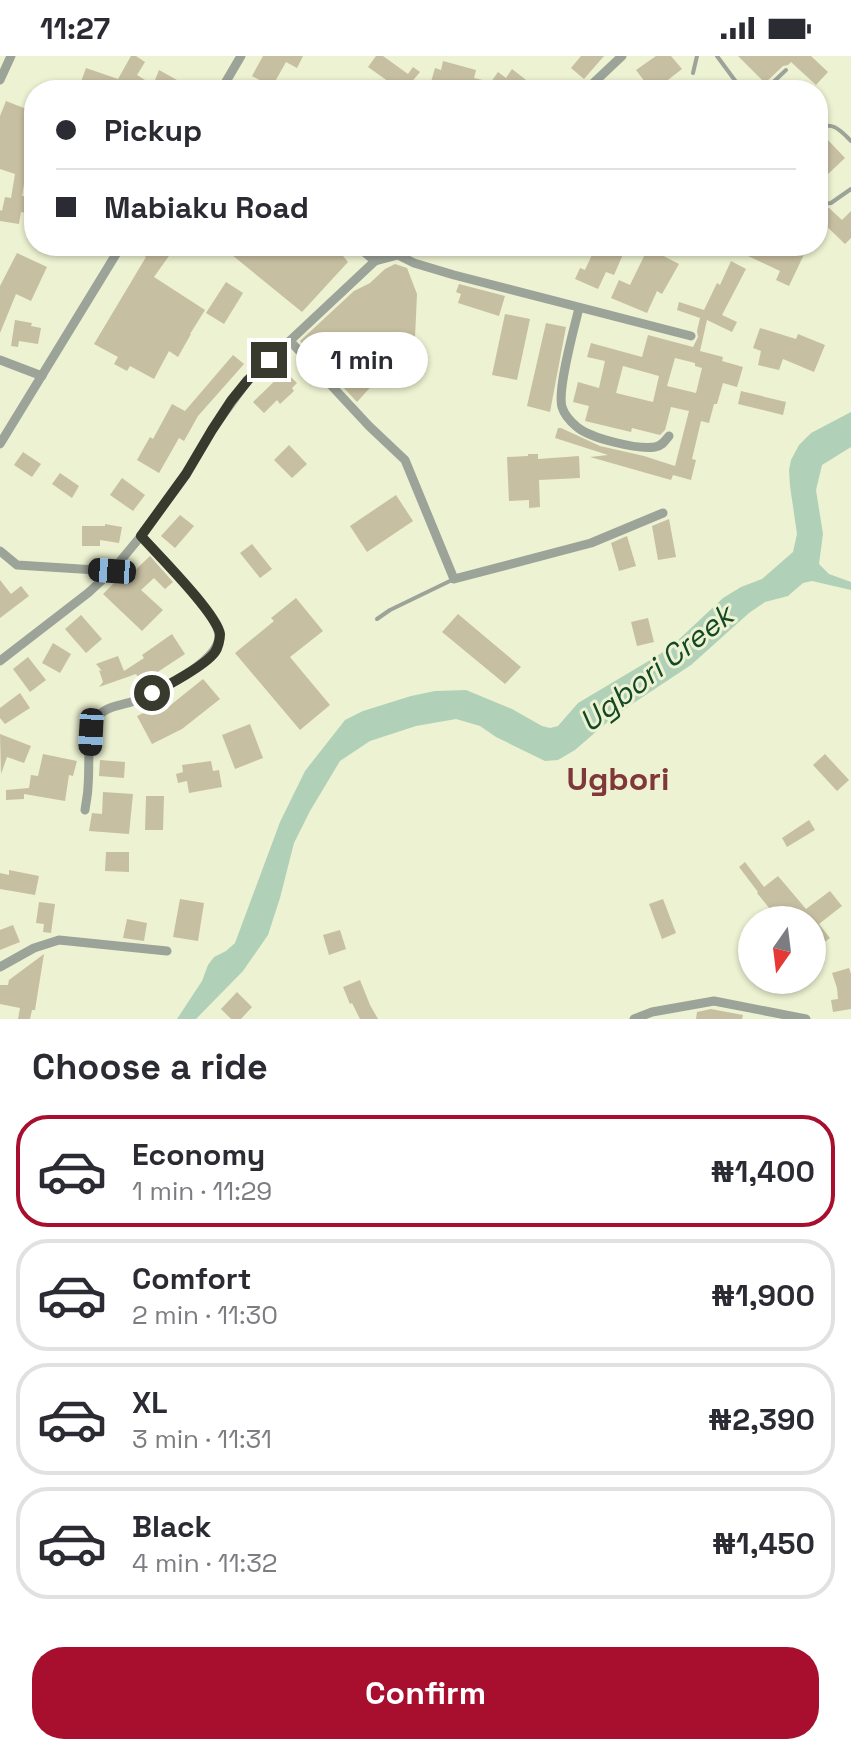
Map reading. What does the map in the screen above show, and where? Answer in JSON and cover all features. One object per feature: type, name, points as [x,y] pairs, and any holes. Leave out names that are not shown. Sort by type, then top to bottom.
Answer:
[{"type":"street","points":[[0,80],[11,56]]},
{"type":"street","points":[[227,80],[241,56]]},
{"type":"street","points":[[597,80],[622,56]]},
{"type":"street","points":[[0,444],[115,256]]},
{"type":"street","points":[[369,256],[375,261]]},
{"type":"street","points":[[0,661],[112,571],[186,474],[231,401],[248,380],[375,261],[394,256]]},
{"type":"street","points":[[400,256],[454,275],[691,336]]},
{"type":"street","points":[[579,308],[561,389],[562,406],[567,417],[577,428],[593,436],[637,446],[655,447],[664,443],[669,436]]},
{"type":"street","points":[[290,341],[405,460],[454,579],[591,543],[663,513]]},
{"type":"street","points":[[0,360],[42,376]]},
{"type":"street","points":[[85,810],[91,732],[98,715],[170,684],[207,659],[215,652],[219,642],[220,634],[215,622],[141,536]]},
{"type":"street","points":[[0,551],[17,565],[112,571]]},
{"type":"street","points":[[0,967],[34,948],[59,940],[167,951]]},
{"type":"street","points":[[634,1019],[652,1012],[714,1001],[806,1019]]},
{"type":"lane","points":[[693,73],[697,56]]},
{"type":"lane","points":[[717,56],[734,80]]},
{"type":"lane","points":[[776,80],[786,70]]},
{"type":"lane","points":[[828,125],[838,128],[851,141]]},
{"type":"lane","points":[[828,203],[851,189]]},
{"type":"lane","points":[[377,619],[454,579]]},
{"type":"water","name":"Ugbori Creek","points":[[851,412],[851,447],[822,465],[816,490],[823,534],[819,564],[829,574],[851,582],[851,590],[812,581],[803,583],[788,596],[765,602],[691,665],[632,704],[558,760],[545,761],[480,726],[456,719],[416,726],[370,741],[340,761],[310,811],[294,843],[268,935],[243,971],[196,1019],[177,1019],[214,957],[235,943],[280,822],[305,771],[345,720],[411,696],[466,690],[512,709],[542,726],[558,726],[578,703],[673,645],[723,598],[762,579],[793,552],[797,534],[790,486],[791,460],[799,445],[811,433]]},
{"type":"building","points":[[131,56],[145,62],[137,75],[145,80],[82,80],[86,68],[118,79]]},
{"type":"building","points":[[263,56],[303,56],[297,68],[286,62],[276,80],[259,80],[252,76]]},
{"type":"building","points":[[376,56],[383,56],[408,74],[413,67],[420,72],[413,80],[386,80],[368,67]]},
{"type":"building","points":[[581,56],[604,56],[584,79],[571,68]]},
{"type":"building","points":[[656,56],[671,56],[682,69],[668,80],[644,80],[636,70]]},
{"type":"building","points":[[738,56],[811,56],[828,72],[821,80],[811,80],[791,62],[768,80],[762,80]]},
{"type":"building","points":[[443,61],[476,70],[474,78],[482,80],[432,80],[435,68],[441,70]]},
{"type":"building","points":[[512,69],[526,80],[492,80],[498,72],[506,78]]},
{"type":"building","points":[[159,70],[177,80],[155,80]]},
{"type":"building","points":[[6,101],[24,108],[24,213],[21,212],[19,224],[0,221],[5,197],[11,198],[15,174],[0,169],[0,116]]},
{"type":"building","points":[[828,140],[845,158],[828,174]]},
{"type":"building","points":[[828,208],[842,220],[851,211],[851,238],[845,244],[828,228]]},
{"type":"building","points":[[17,253],[47,267],[31,301],[16,294],[0,333],[0,286]]},
{"type":"building","points":[[169,256],[154,277],[205,310],[178,357],[169,351],[154,379],[130,366],[127,371],[114,364],[118,357],[94,344],[146,257]]},
{"type":"building","points":[[233,256],[343,256],[348,262],[302,312]]},
{"type":"building","points":[[591,256],[622,256],[614,275],[606,272],[598,289],[575,279],[580,268],[585,270]]},
{"type":"building","points":[[644,256],[664,256],[679,264],[662,294],[657,291],[647,313],[611,298],[619,280],[630,285]]},
{"type":"building","points":[[748,256],[803,256],[789,286],[776,280],[780,271]]},
{"type":"building","points":[[731,261],[746,269],[722,315],[737,322],[732,332],[707,320],[700,351],[743,367],[737,387],[723,383],[709,423],[701,421],[692,459],[696,460],[691,480],[673,475],[671,480],[590,457],[608,455],[555,438],[558,428],[561,428],[600,446],[675,466],[689,411],[671,407],[665,430],[660,435],[585,421],[589,406],[573,402],[578,382],[599,388],[605,361],[587,357],[591,343],[642,357],[648,335],[693,347],[698,337],[700,318],[677,310],[679,302],[704,310],[717,283],[720,285]],"holes":[[[675,358],[702,368],[696,393],[667,386]],[[623,366],[659,376],[653,402],[616,393]]]},
{"type":"building","points":[[395,264],[407,268],[417,294],[415,338],[357,402],[300,341],[354,291]]},
{"type":"building","points":[[226,282],[243,293],[224,324],[206,313]]},
{"type":"building","points":[[459,284],[505,296],[499,316],[458,303],[461,294],[456,292]]},
{"type":"building","points":[[505,314],[530,319],[517,380],[492,375]]},
{"type":"building","points":[[15,320],[41,328],[38,344],[19,341],[18,347],[11,346]]},
{"type":"building","points":[[546,323],[566,327],[550,412],[527,406]]},
{"type":"building","points":[[760,328],[796,339],[798,334],[825,345],[814,372],[783,359],[779,370],[758,365],[761,351],[753,348]]},
{"type":"building","points":[[233,355],[244,364],[198,416],[184,441],[179,438],[159,473],[137,460],[150,437],[153,439],[172,404],[185,411]]},
{"type":"building","points":[[285,371],[297,383],[292,388],[294,391],[280,404],[277,400],[264,413],[253,402]]},
{"type":"building","points":[[741,391],[786,402],[783,415],[738,404]]},
{"type":"building","points":[[289,445],[307,464],[292,478],[274,460]]},
{"type":"building","points":[[23,452],[41,464],[32,477],[14,465]]},
{"type":"building","points":[[538,454],[538,459],[579,456],[580,478],[539,480],[540,507],[529,508],[529,500],[509,501],[507,457]]},
{"type":"building","points":[[60,473],[79,486],[72,498],[52,484]]},
{"type":"building","points":[[122,478],[145,495],[133,511],[110,495]]},
{"type":"building","points":[[396,495],[413,521],[367,552],[350,526]]},
{"type":"building","points":[[180,515],[194,526],[175,548],[161,536]]},
{"type":"building","points":[[669,519],[676,557],[658,560],[652,526]]},
{"type":"building","points":[[105,524],[122,527],[119,543],[100,540],[100,546],[82,546],[82,526]]},
{"type":"building","points":[[627,536],[636,566],[619,571],[611,543]]},
{"type":"building","points":[[252,544],[272,569],[260,578],[240,553]]},
{"type":"building","points":[[150,556],[173,582],[165,589],[154,578],[141,590],[163,610],[142,631],[103,594],[124,573],[128,577]]},
{"type":"building","points":[[0,580],[11,594],[21,586],[29,596],[0,618]]},
{"type":"building","points":[[296,598],[323,631],[290,657],[330,705],[300,730],[235,653]]},
{"type":"building","points":[[458,614],[521,667],[505,684],[442,632]]},
{"type":"building","points":[[81,615],[102,639],[86,653],[65,629]]},
{"type":"building","points":[[648,618],[654,642],[637,646],[631,622]]},
{"type":"building","points":[[172,634],[185,654],[150,677],[153,681],[145,687],[136,674],[99,687],[103,682],[99,670],[102,671],[96,664],[118,656],[124,671]]},
{"type":"building","points":[[53,643],[71,654],[60,673],[42,663]]},
{"type":"building","points":[[28,657],[46,680],[30,692],[13,669]]},
{"type":"building","points":[[203,679],[220,699],[182,729],[152,744],[137,716],[158,706],[162,712]]},
{"type":"building","points":[[20,693],[30,708],[5,724],[0,718],[0,708]]},
{"type":"building","points":[[250,724],[263,758],[235,769],[222,735]]},
{"type":"building","points":[[0,734],[31,746],[24,763],[7,757],[1,774]]},
{"type":"building","points":[[43,754],[77,761],[73,776],[69,775],[65,801],[24,794],[24,799],[6,800],[6,790],[29,788],[31,775],[38,776]]},
{"type":"building","points":[[825,754],[849,780],[837,791],[813,765]]},
{"type":"building","points":[[100,760],[125,762],[124,778],[99,776]]},
{"type":"building","points":[[211,761],[213,771],[219,770],[222,787],[189,793],[187,781],[178,783],[176,774],[183,772],[182,765]]},
{"type":"building","points":[[103,792],[133,794],[129,834],[89,831],[92,813],[102,814]]},
{"type":"building","points":[[146,796],[164,796],[163,830],[145,830]]},
{"type":"building","points":[[809,820],[815,830],[787,847],[782,838]]},
{"type":"building","points":[[106,852],[129,852],[129,872],[105,871]]},
{"type":"building","points":[[745,862],[764,887],[778,876],[803,906],[768,906],[739,867]]},
{"type":"building","points":[[9,870],[39,876],[35,895],[0,889],[0,873],[9,875]]},
{"type":"building","points":[[830,891],[842,906],[826,919],[826,906],[810,906]]},
{"type":"building","points":[[180,899],[204,903],[198,941],[173,937]]},
{"type":"building","points":[[663,899],[676,933],[662,939],[649,904]]},
{"type":"building","points":[[39,902],[55,904],[51,933],[43,932],[44,924],[36,923]]},
{"type":"building","points":[[127,919],[147,923],[144,941],[123,938]]},
{"type":"building","points":[[13,925],[20,942],[0,950],[0,930]]},
{"type":"building","points":[[340,930],[346,949],[329,955],[323,935]]},
{"type":"building","points":[[44,954],[35,1010],[32,1010],[30,1019],[18,1019],[20,1008],[0,1004],[0,985],[8,985],[9,980]]},
{"type":"building","points":[[849,968],[851,1009],[833,1012],[831,1000],[838,999],[832,973]]},
{"type":"building","points":[[360,980],[378,1019],[360,1019],[350,1004],[343,987]]},
{"type":"building","points":[[237,992],[252,1007],[241,1019],[231,1019],[221,1009]]},
{"type":"building","points":[[711,1009],[743,1015],[742,1019],[696,1019],[697,1012]]},
{"type":"district","name":"Ugbori","points":[[618,779]]},
{"type":"route","points":[[152,693],[207,659],[215,652],[220,634],[215,622],[193,593],[141,536],[186,474],[231,401],[269,360]]}]
